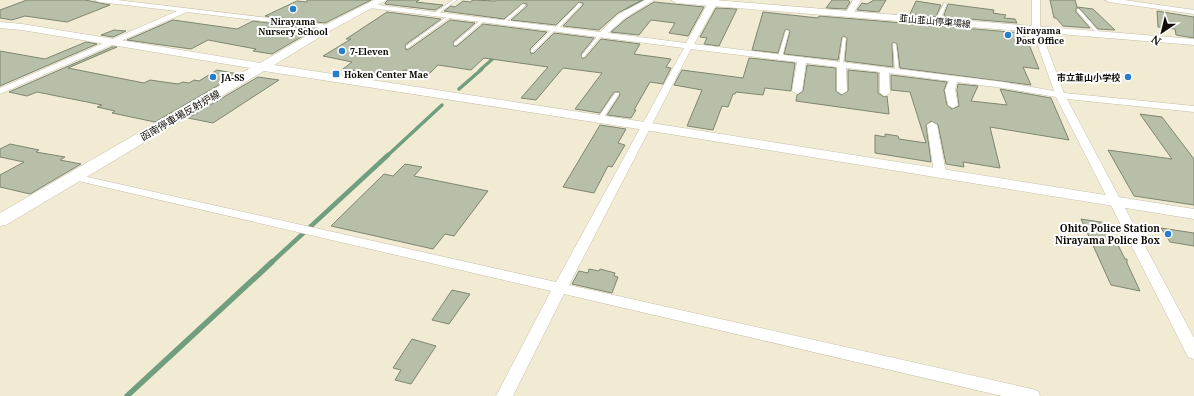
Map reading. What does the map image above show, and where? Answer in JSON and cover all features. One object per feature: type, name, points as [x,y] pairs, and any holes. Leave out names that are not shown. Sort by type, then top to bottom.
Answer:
[{"type":"street","points":[[99,0],[329,27]]},
{"type":"street","points":[[601,35],[622,16],[650,0]]},
{"type":"street","name":"韮山韮山停車場線","points":[[676,0],[713,1],[849,14],[1194,42]]},
{"type":"street","points":[[849,14],[857,0]]},
{"type":"street","points":[[1036,0],[1036,29],[1060,95],[1194,354]]},
{"type":"street","points":[[1109,0],[1194,12]]},
{"type":"street","points":[[504,396],[645,126],[713,1]]},
{"type":"street","points":[[376,3],[450,16],[1003,85],[1060,95],[1194,110]]},
{"type":"street","name":"函南停車場反射炉線","points":[[0,221],[329,27],[376,3]]},
{"type":"street","points":[[0,91],[185,10]]},
{"type":"street","points":[[0,25],[22,27],[263,67],[600,118],[1194,214]]},
{"type":"street","points":[[797,91],[802,60]]},
{"type":"street","points":[[841,65],[842,91]]},
{"type":"street","points":[[884,70],[885,93]]},
{"type":"street","points":[[953,105],[950,90],[954,79]]},
{"type":"street","points":[[932,125],[940,173]]},
{"type":"street","points":[[74,177],[1032,396]]},
{"type":"lane","points":[[435,14],[455,0]]},
{"type":"lane","points":[[532,51],[580,4]]},
{"type":"lane","points":[[941,21],[942,19],[940,15],[945,4]]},
{"type":"lane","points":[[503,22],[524,5]]},
{"type":"lane","points":[[1078,10],[1099,34]]},
{"type":"lane","points":[[407,47],[450,16]]},
{"type":"lane","points":[[454,44],[483,20]]},
{"type":"lane","points":[[780,57],[786,31]]},
{"type":"lane","points":[[583,56],[601,35]]},
{"type":"lane","points":[[841,65],[844,38]]},
{"type":"lane","points":[[894,44],[896,72]]},
{"type":"lane","points":[[600,118],[617,94]]},
{"type":"building","points":[[27,0],[85,0],[110,5],[67,22],[25,16],[12,20],[0,18],[0,10]]},
{"type":"building","points":[[307,0],[371,0],[325,23],[265,16],[297,1],[307,2]]},
{"type":"building","points":[[388,0],[419,0],[416,2],[443,5],[435,10],[385,4]]},
{"type":"building","points":[[473,0],[642,0],[618,13],[599,30],[563,26],[583,5],[583,3],[579,2],[556,25],[511,20],[527,6],[527,4],[523,3],[504,19],[444,11],[451,6],[455,7],[463,1],[470,2]]},
{"type":"building","points":[[832,0],[848,0],[850,2],[846,9],[826,8]]},
{"type":"building","points":[[874,0],[886,0],[879,12],[857,10],[862,3],[867,4]]},
{"type":"building","points":[[1050,0],[1075,0],[1077,7],[1093,9],[1115,30],[1098,29],[1079,8],[1076,8],[1076,12],[1090,28],[1063,26],[1056,18],[1054,18]]},
{"type":"building","points":[[916,1],[941,5],[937,17],[910,14]]},
{"type":"building","points":[[654,2],[704,7],[688,36],[669,33],[675,23],[651,20],[639,35],[611,32],[626,19]]},
{"type":"building","points":[[948,4],[994,10],[993,13],[1006,15],[1004,18],[1015,19],[1017,23],[945,17],[944,15]]},
{"type":"building","points":[[716,8],[737,9],[719,46],[704,44],[707,38],[700,37]]},
{"type":"building","points":[[1157,11],[1194,17],[1194,38],[1176,35],[1175,29],[1158,27]]},
{"type":"building","points":[[387,12],[441,19],[405,45],[406,50],[450,20],[475,23],[453,42],[454,46],[457,46],[483,24],[547,32],[530,49],[531,54],[534,53],[554,33],[594,38],[581,54],[582,58],[585,58],[601,39],[640,44],[634,54],[671,59],[666,67],[671,68],[663,84],[650,82],[631,118],[607,115],[620,95],[619,92],[614,92],[600,113],[575,109],[602,73],[563,68],[536,100],[521,98],[548,67],[484,58],[471,70],[438,65],[429,74],[404,70],[397,76],[343,69],[352,62],[323,56],[351,39],[346,39]]},
{"type":"building","points":[[763,12],[818,18],[819,16],[1022,33],[1030,47],[1039,69],[1023,67],[1031,85],[900,68],[897,44],[893,42],[893,67],[845,61],[847,38],[843,36],[838,60],[784,54],[790,31],[786,29],[778,53],[752,50]]},
{"type":"building","points":[[173,20],[237,29],[253,21],[315,29],[272,54],[253,51],[256,49],[208,40],[191,49],[127,40]]},
{"type":"building","points":[[114,30],[126,31],[113,37],[101,35]]},
{"type":"building","points":[[86,42],[97,44],[0,86],[0,51],[45,59]]},
{"type":"building","points":[[112,47],[117,47],[68,68],[144,83],[150,80],[178,84],[183,82],[189,83],[194,80],[199,81],[217,70],[238,74],[155,122],[112,113],[115,111],[97,107],[102,105],[37,92],[27,96],[9,92]]},
{"type":"building","points":[[749,58],[795,63],[791,91],[765,88],[763,95],[736,92],[733,94],[728,107],[722,106],[713,130],[687,126],[702,90],[674,85],[682,70],[743,78]]},
{"type":"building","points":[[807,65],[836,68],[836,91],[841,95],[848,91],[848,70],[878,73],[878,93],[884,97],[887,96],[889,114],[796,101],[797,95],[803,91]]},
{"type":"building","points":[[891,75],[947,82],[944,90],[947,105],[952,109],[959,106],[957,90],[958,84],[978,86],[971,101],[1007,105],[1000,89],[1051,98],[1069,140],[990,127],[1000,168],[963,162],[964,167],[946,164],[938,125],[931,121],[926,125],[931,162],[875,153],[875,135],[885,137],[885,134],[898,136],[899,139],[926,143],[910,92],[891,90]]},
{"type":"building","points":[[258,77],[279,80],[213,123],[188,118]]},
{"type":"building","points":[[1140,114],[1162,117],[1194,159],[1194,205],[1134,196],[1108,150],[1172,159]]},
{"type":"building","points":[[600,125],[626,129],[618,143],[625,145],[612,167],[608,166],[594,193],[563,187]]},
{"type":"building","points":[[10,144],[39,150],[36,152],[65,157],[60,160],[81,164],[30,194],[0,187],[0,175],[24,162],[0,157],[0,149]]},
{"type":"building","points":[[405,164],[422,167],[414,176],[488,191],[454,236],[445,234],[433,249],[331,226],[384,174],[393,176]]},
{"type":"building","points":[[1081,219],[1107,223],[1125,259],[1127,259],[1127,263],[1140,291],[1111,285]]},
{"type":"building","points":[[1161,228],[1194,233],[1194,246],[1170,242]]},
{"type":"building","points":[[589,269],[599,271],[600,269],[615,273],[614,276],[618,277],[612,293],[572,284],[579,271],[588,273]]},
{"type":"building","points":[[452,290],[470,294],[449,324],[432,320]]},
{"type":"building","points":[[412,339],[436,346],[411,384],[395,380],[401,370],[393,368]]},
{"type":"waterway","points":[[621,8],[627,8],[644,0]]},
{"type":"waterway","points":[[480,70],[496,56]]},
{"type":"waterway","points":[[459,89],[482,69]]},
{"type":"waterway","points":[[387,156],[442,105]]},
{"type":"waterway","points":[[271,263],[388,155]]},
{"type":"waterway","points":[[127,396],[272,262]]},
{"type":"place","name":"Nirayama Nursery School","points":[[293,9]]},
{"type":"place","name":"Nirayama Post Office","points":[[1008,35]]},
{"type":"place","name":"7-Eleven","points":[[342,51]]},
{"type":"place","name":"Hoken Center Mae","points":[[336,74]]},
{"type":"place","name":"JA-SS","points":[[213,77]]},
{"type":"place","name":"市立韮山小学校","points":[[1128,77]]},
{"type":"place","name":"Ohito Police Station Nirayama Police Box","points":[[1168,234]]}]
